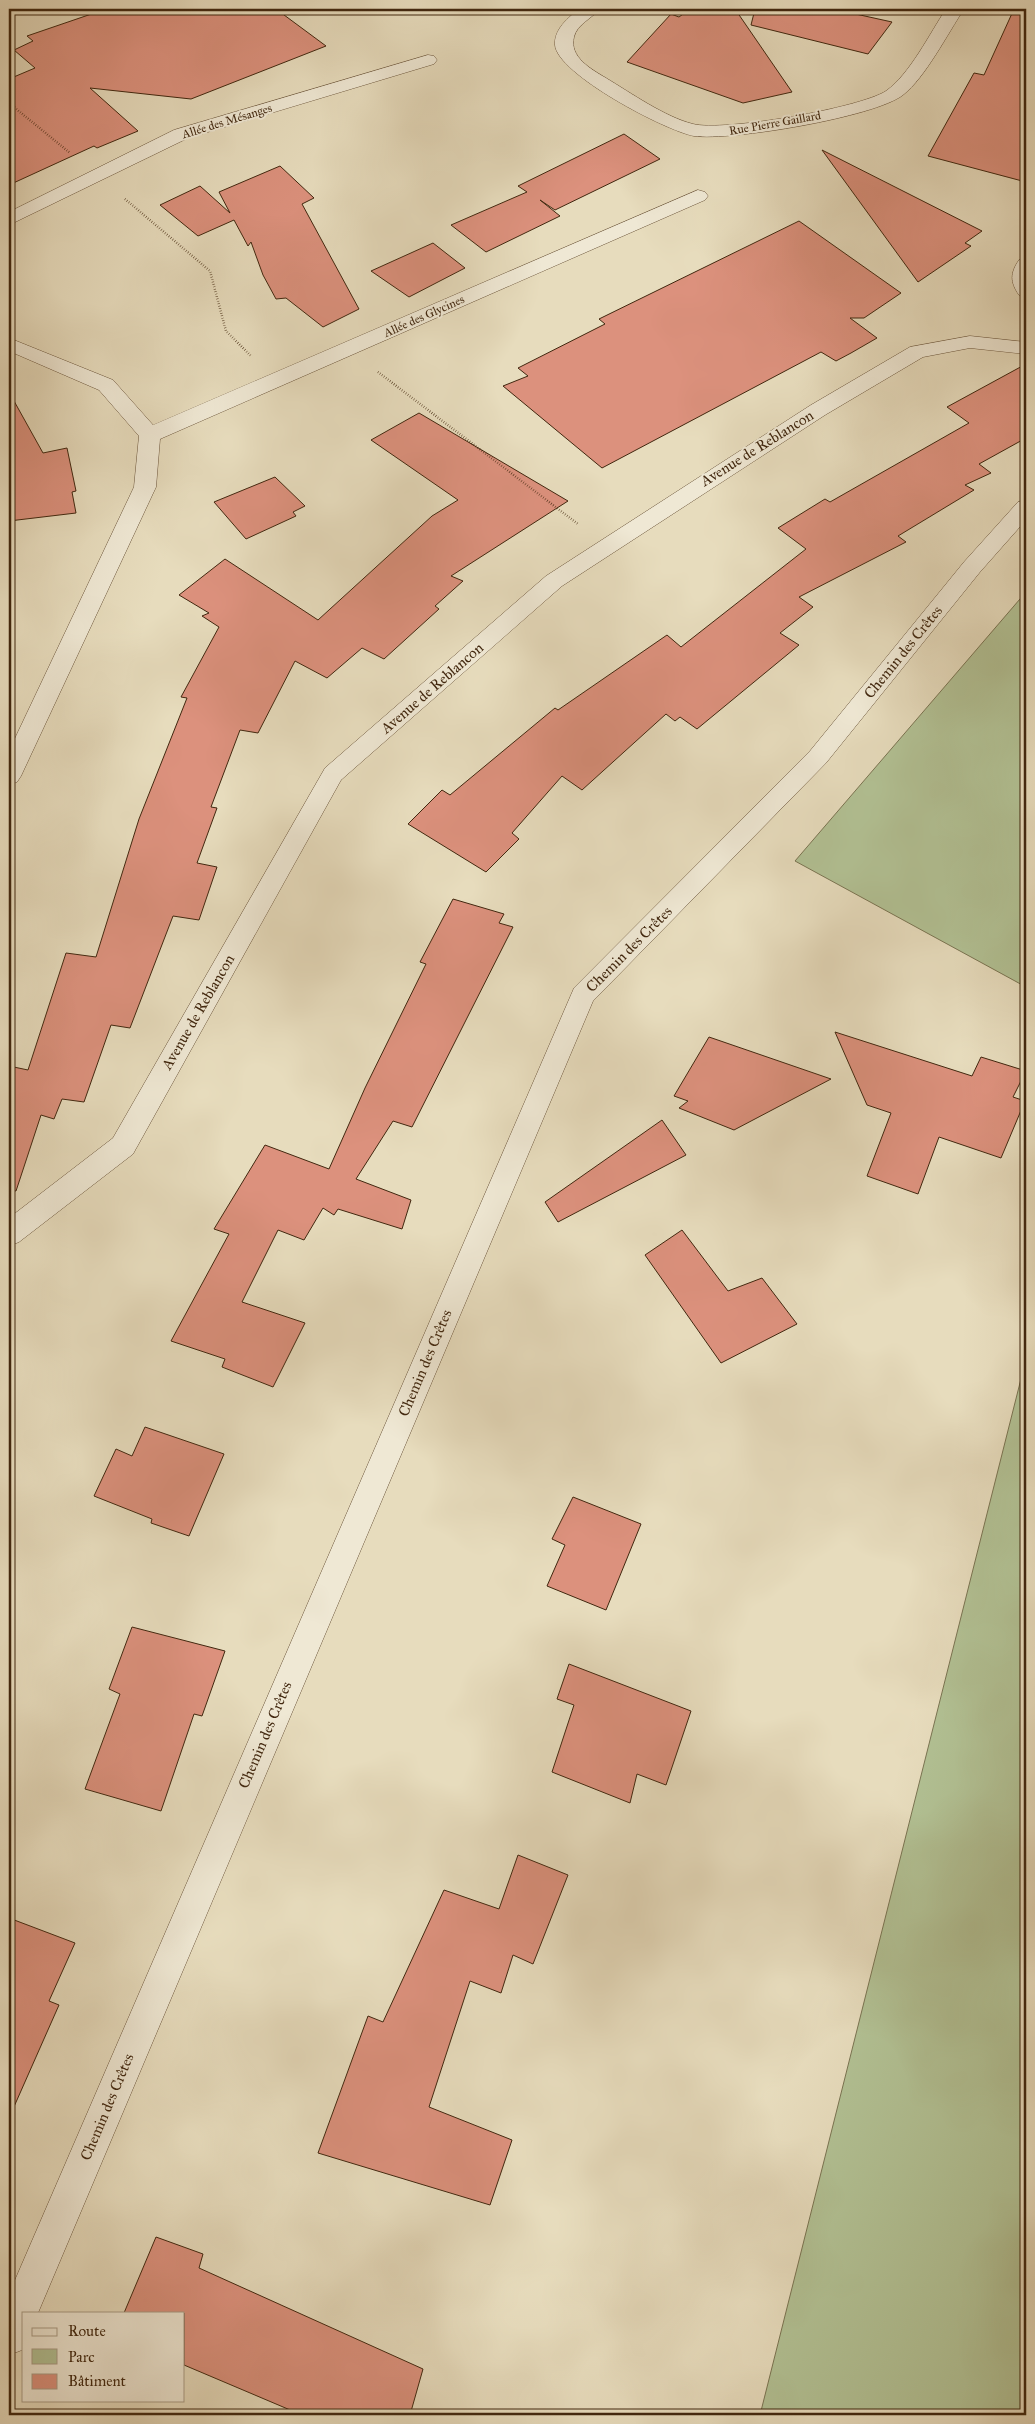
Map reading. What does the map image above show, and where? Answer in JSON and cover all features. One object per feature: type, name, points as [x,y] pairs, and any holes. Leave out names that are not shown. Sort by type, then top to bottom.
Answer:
[{"type":"street","name":"Rue Pierre Gaillard","points":[[590,9],[567,28],[564,37],[566,53],[574,63],[610,88],[676,124],[690,130],[724,132],[843,110],[884,99],[903,86],[909,79],[955,9]]},
{"type":"street","name":"Allée des Mésanges","points":[[9,219],[182,134],[428,60]]},
{"type":"street","name":"Allée des Glycines","points":[[150,435],[698,196]]},
{"type":"street","points":[[1026,264],[1021,272],[1022,285],[1026,291]]},
{"type":"street","name":"Avenue de Reblancon","points":[[9,1234],[122,1146],[333,774],[554,581],[818,410],[917,352],[970,342],[1026,348]]},
{"type":"street","points":[[9,344],[106,385],[150,435],[144,487],[9,776]]},
{"type":"street","name":"Chemin des Crêtes","points":[[9,2337],[583,995],[818,757],[972,567],[1026,507]]},
{"type":"path","points":[[9,100],[9,103],[98,175],[210,271],[226,330],[254,359]]},
{"type":"path","points":[[321,361],[376,371],[606,546]]},
{"type":"green space","points":[[1026,592],[1026,987],[795,861]]},
{"type":"green space","points":[[1026,1359],[1026,2415],[760,2415]]},
{"type":"building","points":[[106,9],[276,9],[326,46],[191,99],[90,88],[138,131],[97,148],[94,146],[9,185],[9,79],[35,68],[14,50],[33,41],[27,36]]},
{"type":"building","points":[[690,9],[735,9],[792,92],[743,103],[627,62],[671,14],[679,17]]},
{"type":"building","points":[[755,9],[833,9],[892,22],[868,54],[751,25]]},
{"type":"building","points":[[1014,9],[1026,9],[1026,182],[928,156],[974,73],[984,75]]},
{"type":"building","points":[[624,134],[660,159],[555,210],[540,200],[560,216],[486,252],[451,225],[527,192],[518,186]]},
{"type":"building","points":[[822,150],[982,231],[965,243],[971,246],[918,282]]},
{"type":"building","points":[[280,166],[314,198],[302,204],[359,309],[323,327],[286,298],[276,299],[263,275],[251,242],[248,246],[234,220],[198,236],[160,205],[200,186],[230,213],[219,192]]},
{"type":"building","points":[[799,221],[901,293],[864,318],[850,318],[877,338],[836,361],[821,352],[602,468],[503,386],[528,376],[518,368],[605,324],[599,319]]},
{"type":"building","points":[[433,243],[465,268],[409,297],[371,271]]},
{"type":"building","points":[[1026,364],[1026,438],[979,464],[991,473],[965,485],[974,490],[898,536],[906,542],[799,597],[813,607],[780,633],[799,645],[697,729],[680,717],[675,721],[666,714],[582,790],[562,776],[512,833],[519,839],[486,872],[408,824],[442,790],[450,795],[555,708],[558,710],[667,635],[681,647],[806,549],[778,528],[825,499],[830,502],[969,423],[947,407]]},
{"type":"building","points":[[9,392],[43,453],[67,448],[76,491],[72,492],[76,513],[9,521]]},
{"type":"building","points":[[419,413],[568,501],[451,576],[463,581],[435,606],[439,609],[384,659],[362,648],[327,678],[295,661],[258,733],[240,730],[211,807],[217,808],[197,863],[217,867],[199,920],[173,916],[130,1028],[111,1025],[84,1102],[62,1099],[54,1119],[41,1115],[16,1191],[9,1190],[9,1066],[28,1070],[66,953],[96,957],[139,819],[187,698],[181,697],[219,627],[202,616],[209,613],[179,595],[225,559],[318,620],[432,516],[458,500],[371,440]]},
{"type":"building","points":[[275,477],[305,506],[293,512],[296,516],[246,539],[214,502]]},
{"type":"building","points":[[453,899],[504,914],[499,923],[513,927],[412,1127],[393,1121],[356,1179],[411,1200],[402,1229],[338,1209],[334,1215],[323,1208],[304,1240],[278,1230],[242,1302],[305,1323],[273,1387],[222,1367],[225,1359],[171,1341],[229,1234],[214,1229],[265,1145],[329,1169],[365,1088],[426,964],[420,962]]},
{"type":"building","points":[[835,1032],[972,1076],[981,1057],[1026,1071],[1013,1097],[1025,1101],[1001,1158],[939,1137],[918,1194],[867,1176],[891,1113],[867,1105]]},
{"type":"building","points":[[709,1037],[831,1079],[734,1130],[679,1108],[688,1101],[674,1096]]},
{"type":"building","points":[[662,1120],[686,1155],[558,1222],[545,1202]]},
{"type":"building","points":[[682,1230],[728,1291],[762,1278],[797,1324],[721,1363],[645,1255]]},
{"type":"building","points":[[145,1427],[224,1454],[189,1536],[151,1523],[152,1519],[94,1496],[116,1449],[132,1456]]},
{"type":"building","points":[[573,1497],[641,1524],[606,1610],[547,1586],[565,1545],[552,1539]]},
{"type":"building","points":[[132,1627],[225,1651],[202,1716],[194,1714],[161,1811],[85,1789],[120,1694],[109,1689]]},
{"type":"building","points":[[569,1664],[691,1711],[666,1785],[637,1774],[630,1803],[552,1772],[574,1705],[557,1699]]},
{"type":"building","points":[[518,1855],[568,1875],[533,1964],[513,1955],[501,1993],[470,1981],[429,2107],[512,2140],[490,2205],[318,2153],[368,2016],[383,2022],[444,1890],[499,1909]]},
{"type":"building","points":[[9,1918],[75,1943],[49,2001],[59,2005],[9,2118]]},
{"type":"building","points":[[156,2237],[203,2254],[199,2268],[423,2369],[410,2415],[302,2415],[185,2365],[185,2312],[124,2312]]}]
